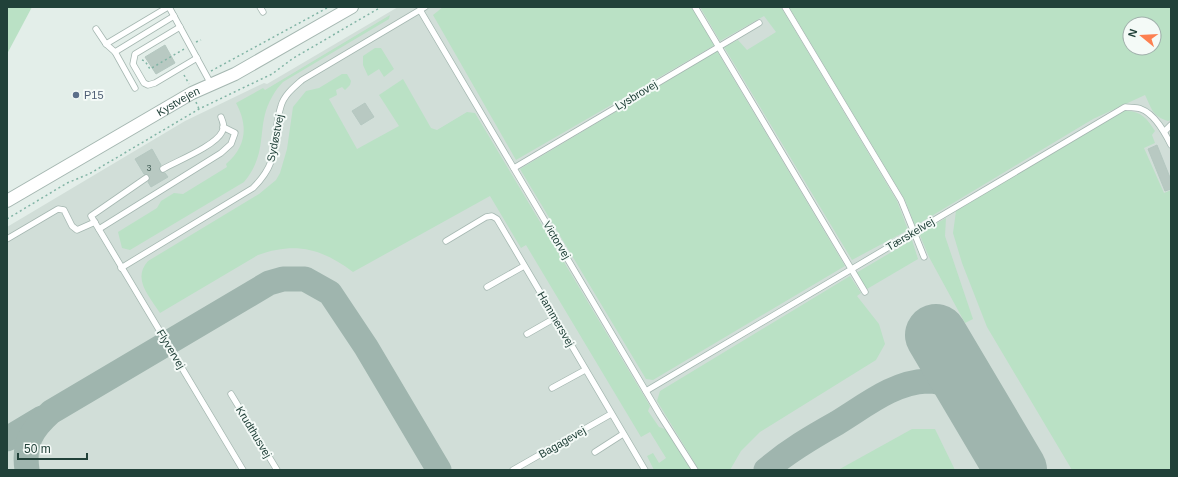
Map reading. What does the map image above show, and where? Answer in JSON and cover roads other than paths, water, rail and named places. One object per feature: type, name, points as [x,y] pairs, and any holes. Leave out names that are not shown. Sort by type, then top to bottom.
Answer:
[{"type":"street","name":"Kystvejen","points":[[7,201],[192,94],[235,74],[352,7]]},
{"type":"lane","points":[[106,44],[168,7],[211,84]]},
{"type":"lane","points":[[695,7],[865,292]]},
{"type":"lane","points":[[785,7],[901,200],[924,257]]},
{"type":"lane","name":"Victorvej","points":[[422,9],[646,391],[695,470]]},
{"type":"lane","name":"Sydøstvej","points":[[121,268],[252,188],[264,176],[272,162],[281,105],[288,93],[302,80],[422,9]]},
{"type":"lane","points":[[115,52],[174,16]]},
{"type":"lane","name":"Lysbrovej","points":[[514,168],[759,23]]},
{"type":"lane","points":[[180,27],[135,54],[133,64],[144,82],[148,84],[155,83],[197,58]]},
{"type":"lane","points":[[96,29],[106,44],[115,52],[135,88]]},
{"type":"lane","name":"Tærskelvej","points":[[646,391],[1125,107],[1142,109],[1165,132]]},
{"type":"lane","points":[[162,169],[213,142],[222,133],[224,124],[221,117]]},
{"type":"lane","points":[[1171,125],[1165,132],[1171,145]]},
{"type":"lane","points":[[99,229],[221,153],[231,144],[235,133],[223,127]]},
{"type":"lane","points":[[7,238],[58,209],[64,210],[72,226],[77,230],[95,222],[92,216],[146,178]]},
{"type":"lane","name":"Hammersvej","points":[[446,241],[486,217],[492,216],[497,219],[645,470]]},
{"type":"lane","name":"Flyvervej","points":[[95,222],[121,268],[243,470]]},
{"type":"lane","points":[[487,287],[524,266]]},
{"type":"lane","points":[[526,334],[555,318]]},
{"type":"lane","points":[[552,388],[585,370]]},
{"type":"lane","name":"Krudthusvej","points":[[231,394],[277,470]]},
{"type":"lane","name":"Bagagevej","points":[[513,470],[611,414]]},
{"type":"lane","points":[[595,452],[623,434]]},
{"type":"place","name":"P15","points":[[76,95]]}]
